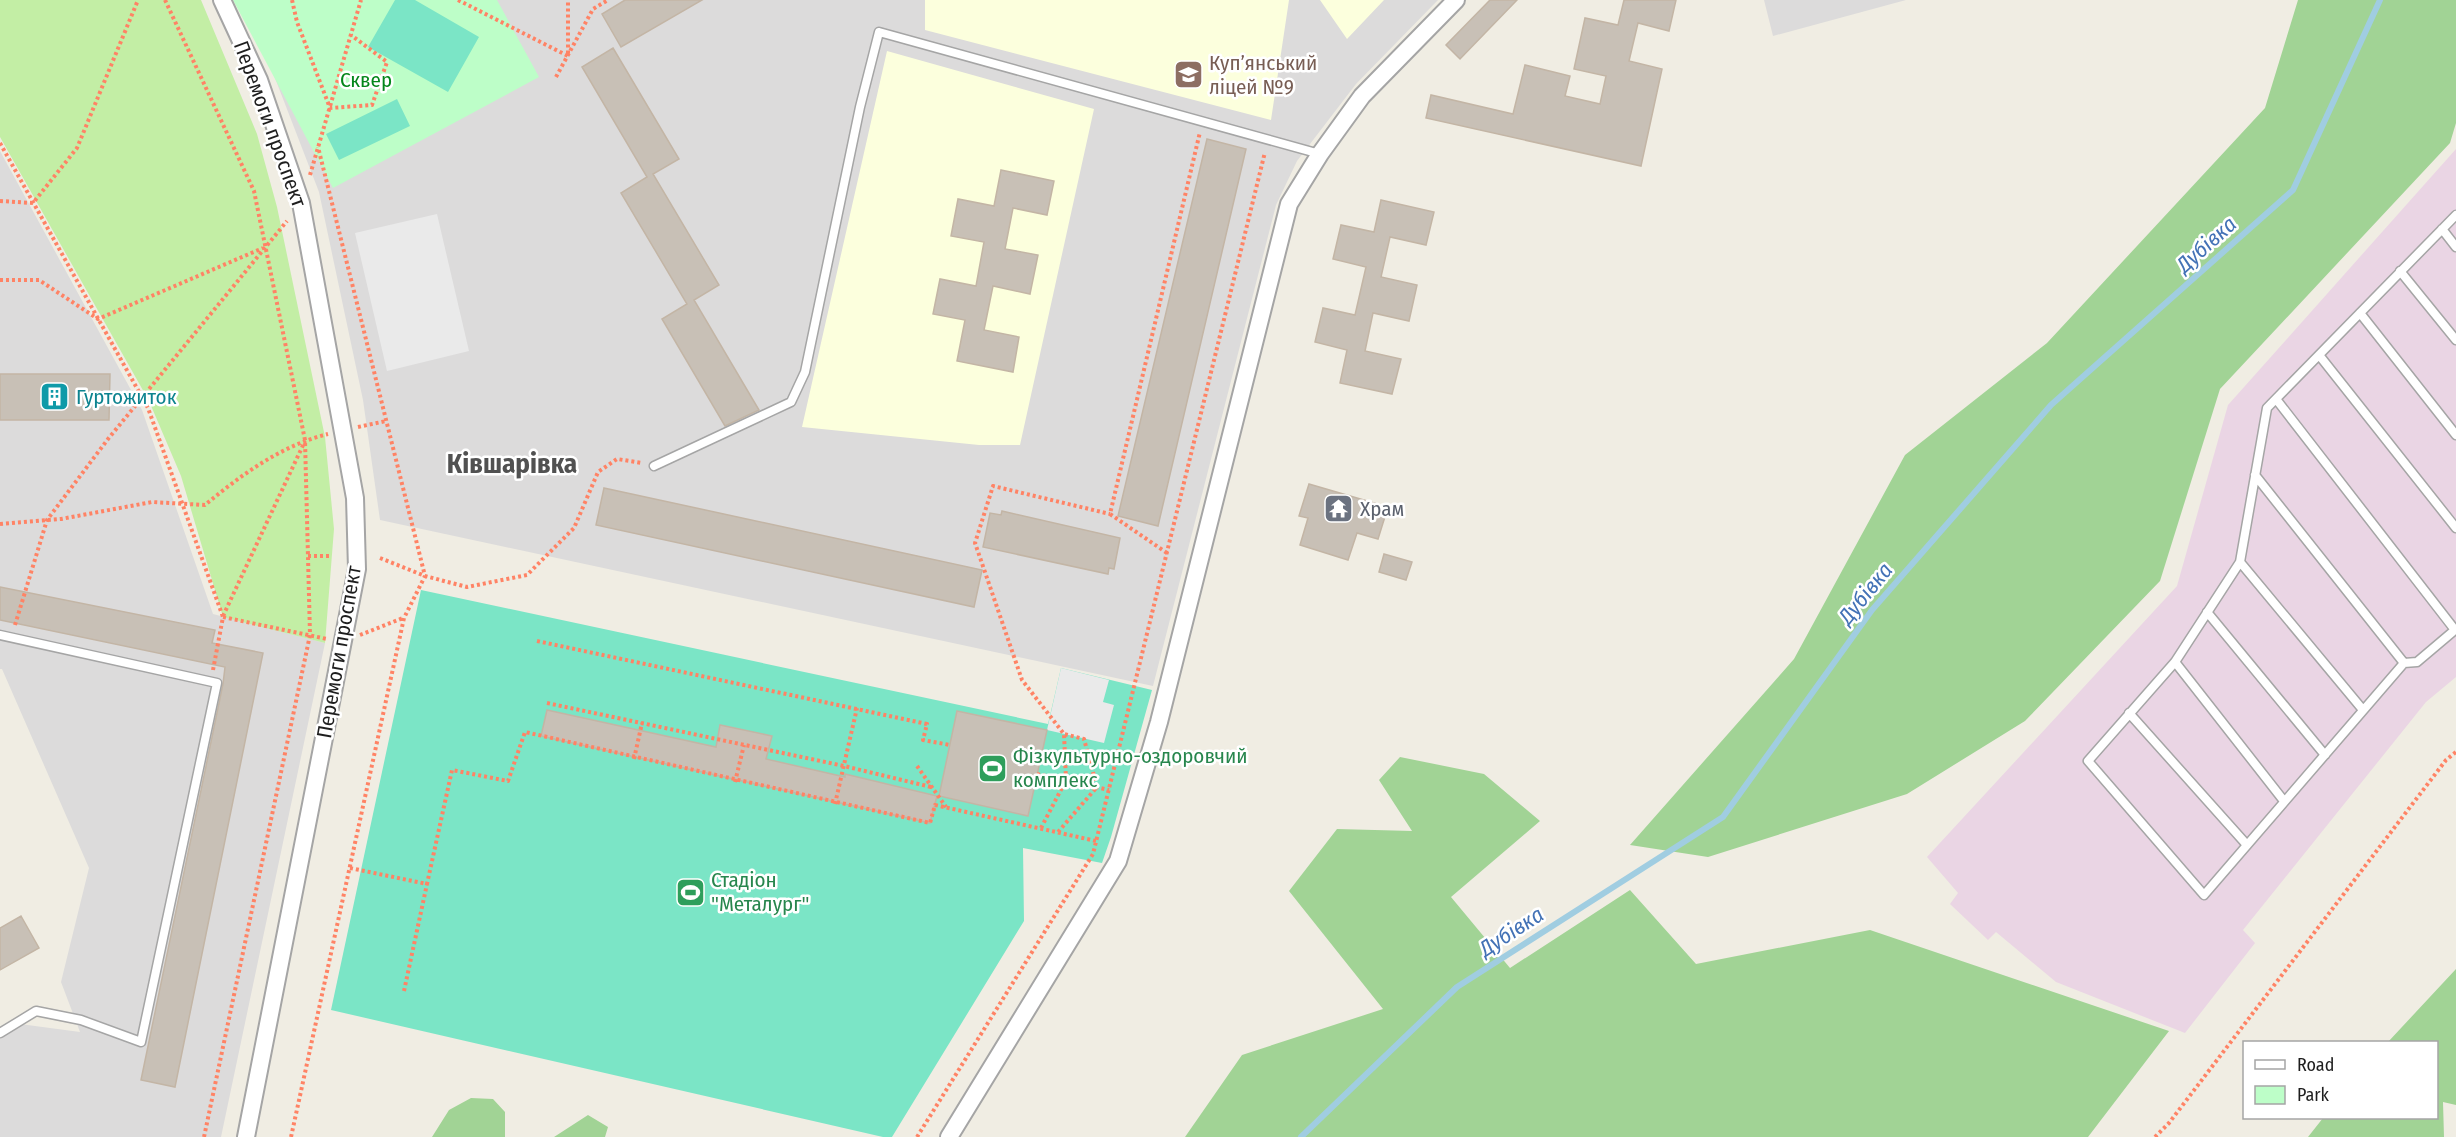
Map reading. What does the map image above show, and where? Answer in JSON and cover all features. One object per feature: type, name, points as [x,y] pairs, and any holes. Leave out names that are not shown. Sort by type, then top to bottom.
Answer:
[{"type":"street","name":"Перемоги проспект","points":[[222,0],[259,80],[302,204],[338,432],[355,498],[357,569],[246,1137]]},
{"type":"street","points":[[949,1137],[1118,861],[1159,722],[1289,204],[1320,154],[1362,96],[1456,0]]},
{"type":"lane","points":[[654,466],[791,402],[805,372],[860,107],[879,32],[1320,154]]},
{"type":"lane","points":[[2276,399],[2455,630],[2417,662],[2404,663],[2204,895],[2088,761],[2175,662],[2240,562],[2267,408],[2456,215]]},
{"type":"lane","points":[[2442,229],[2456,247]]},
{"type":"lane","points":[[2400,271],[2456,340]]},
{"type":"lane","points":[[2360,313],[2456,435]]},
{"type":"lane","points":[[2319,355],[2456,528]]},
{"type":"lane","points":[[2255,476],[2404,663]]},
{"type":"lane","points":[[2240,562],[2363,710]]},
{"type":"lane","points":[[2207,612],[2325,755]]},
{"type":"lane","points":[[0,635],[217,683],[141,1042],[81,1020],[36,1011],[0,1033]]},
{"type":"lane","points":[[2175,662],[2284,801]]},
{"type":"lane","points":[[2129,713],[2247,845]]},
{"type":"path","points":[[33,203],[77,148],[138,0]]},
{"type":"path","points":[[165,0],[254,190],[305,440],[310,635],[204,1137]]},
{"type":"path","points":[[292,0],[297,22],[330,108]]},
{"type":"path","points":[[11,638],[47,520],[142,398],[302,204],[361,0]]},
{"type":"path","points":[[458,0],[568,56]]},
{"type":"path","points":[[568,0],[568,56]]},
{"type":"path","points":[[556,77],[593,9],[608,0]]},
{"type":"path","points":[[330,108],[372,105],[387,62],[351,34]]},
{"type":"path","points":[[1110,514],[1203,121]]},
{"type":"path","points":[[917,1137],[1093,854],[1268,139]]},
{"type":"path","points":[[0,143],[148,408],[223,617]]},
{"type":"path","points":[[0,201],[33,203]]},
{"type":"path","points":[[98,319],[266,246]]},
{"type":"path","points":[[0,280],[39,280],[98,319]]},
{"type":"path","points":[[0,524],[47,520],[152,502],[205,505],[237,478],[305,440],[386,421]]},
{"type":"path","points":[[210,682],[223,617],[305,440]]},
{"type":"path","points":[[380,558],[425,576],[467,587],[527,575],[574,528],[598,472],[617,459],[654,466]]},
{"type":"path","points":[[1041,828],[1066,780],[1064,734],[1022,680],[975,543],[993,486],[1110,514],[1167,553]]},
{"type":"path","points":[[308,556],[332,556]]},
{"type":"path","points":[[223,617],[343,642],[404,618]]},
{"type":"path","points":[[537,641],[927,724],[923,740],[950,745]]},
{"type":"path","points":[[547,703],[844,766],[931,787]]},
{"type":"path","points":[[835,802],[857,708]]},
{"type":"path","points":[[634,758],[642,723]]},
{"type":"path","points":[[404,991],[452,770],[508,781],[525,732],[930,823],[935,805],[1096,841]]},
{"type":"path","points":[[1064,734],[1084,739],[1097,788]]},
{"type":"path","points":[[736,780],[744,745]]},
{"type":"path","points":[[2155,1137],[2169,1123],[2446,760],[2456,752]]},
{"type":"path","points":[[917,766],[946,807]]},
{"type":"path","points":[[1037,774],[1109,790]]},
{"type":"path","points":[[1058,832],[1097,788]]},
{"type":"path","points":[[350,868],[427,884]]},
{"type":"shaded area","points":[[242,0],[1438,0],[1356,84],[1297,161],[1276,205],[1153,686],[380,520],[363,400],[319,192],[263,47]]},
{"type":"shaded area","name":"Куп’янський ліцей №9","points":[[925,0],[1289,0],[1271,120],[925,30]]},
{"type":"shaded area","points":[[1320,0],[1384,0],[1347,39]]},
{"type":"shaded area","points":[[1764,0],[1906,0],[1773,36]]},
{"type":"shaded area","points":[[887,51],[1094,109],[1020,445],[979,445],[802,427]]},
{"type":"shaded area","points":[[2456,149],[2456,677],[2426,702],[2243,930],[2255,943],[2185,1033],[2056,982],[1996,932],[1988,940],[1950,904],[1958,893],[1927,857],[2177,586],[2228,405]]},
{"type":"shaded area","points":[[0,151],[142,410],[213,614],[325,643],[221,1137],[0,1137],[0,1037],[20,1024],[80,1032],[61,982],[89,868],[2,669],[0,669]]},
{"type":"shaded area","points":[[437,214],[469,351],[387,371],[355,233]]},
{"type":"shaded area","points":[[1061,668],[1109,680],[1103,702],[1114,705],[1104,743],[1047,730]]},
{"type":"green space","points":[[0,0],[201,0],[257,134],[277,207],[325,437],[334,529],[325,643],[223,617],[181,476],[149,401],[0,137]]},
{"type":"green space","name":"Сквер","points":[[233,0],[497,0],[539,77],[333,188]]},
{"type":"green space","points":[[395,0],[415,0],[479,37],[448,92],[368,47]]},
{"type":"green space","points":[[2298,0],[2456,0],[2456,123],[2450,143],[2220,389],[2160,581],[2025,721],[1907,794],[1708,857],[1630,845],[1794,659],[1905,455],[2047,343],[2265,108]]},
{"type":"green space","points":[[397,99],[410,126],[339,160],[326,134]]},
{"type":"green space","name":"Стадіон \"Металург\"","points":[[421,590],[1048,724],[1061,668],[1152,690],[1102,863],[1023,848],[1024,921],[892,1137],[883,1137],[331,1010]]},
{"type":"green space","points":[[1400,757],[1484,774],[1540,821],[1451,897],[1510,968],[1630,890],[1696,964],[1870,930],[2169,1031],[2088,1137],[1185,1137],[1242,1055],[1383,1009],[1289,891],[1337,829],[1412,831],[1379,780]]},
{"type":"green space","points":[[2456,969],[2456,1105],[2443,1102],[2444,1137],[2308,1137],[2322,1119],[2438,1119],[2438,1041],[2389,1041]]},
{"type":"green space","points":[[471,1098],[493,1099],[505,1112],[505,1137],[432,1137],[449,1110]]},
{"type":"green space","points":[[588,1115],[608,1127],[605,1137],[554,1137]]},
{"type":"building","points":[[625,0],[702,0],[621,47],[602,14]]},
{"type":"building","points":[[1490,0],[1517,0],[1460,59],[1446,45]]},
{"type":"building","points":[[1624,0],[1676,0],[1669,31],[1638,23],[1629,61],[1662,69],[1641,166],[1426,118],[1431,95],[1513,114],[1525,65],[1570,76],[1565,96],[1600,104],[1606,76],[1574,69],[1585,18],[1618,25]]},
{"type":"building","points":[[613,48],[679,159],[653,174],[719,285],[694,300],[759,410],[725,426],[662,319],[687,304],[621,193],[647,177],[582,67]]},
{"type":"building","points":[[1207,139],[1246,149],[1158,526],[1118,516]]},
{"type":"building","points":[[1001,170],[1054,181],[1047,215],[1013,208],[1005,249],[1038,255],[1030,294],[993,286],[984,330],[1019,337],[1013,372],[957,361],[965,320],[933,314],[940,279],[976,286],[984,242],[951,236],[958,199],[994,206]]},
{"type":"building","points":[[1381,200],[1434,212],[1426,245],[1390,237],[1381,277],[1417,285],[1409,321],[1373,313],[1365,351],[1401,359],[1392,394],[1340,383],[1347,350],[1315,342],[1323,308],[1355,315],[1366,267],[1333,259],[1341,225],[1374,232]]},
{"type":"building","name":"Гуртожиток","points":[[0,374],[110,374],[109,420],[0,420]]},
{"type":"building","points":[[1309,484],[1388,507],[1378,539],[1357,533],[1348,560],[1300,545],[1308,518],[1299,516]]},
{"type":"building","points":[[604,488],[982,570],[974,607],[596,525]]},
{"type":"building","points":[[1002,511],[1120,538],[1114,569],[1109,568],[1108,574],[983,547],[990,513],[1001,515]]},
{"type":"building","points":[[1384,554],[1412,562],[1406,580],[1379,572]]},
{"type":"building","points":[[0,587],[215,630],[212,643],[263,653],[175,1087],[141,1080],[225,667],[0,620]]},
{"type":"building","points":[[547,710],[716,747],[720,725],[772,736],[766,759],[845,777],[845,774],[937,796],[930,823],[541,736]]},
{"type":"building","name":"Фізкультурно-оздоровчий комплекс","points":[[957,711],[1047,730],[1028,816],[939,796]]},
{"type":"building","points":[[21,916],[39,948],[0,970],[0,928]]},
{"type":"waterway","name":"Дубівка","points":[[1301,1137],[1457,987],[1723,817],[1872,610],[2051,405],[2293,190],[2380,0]]},
{"type":"place","name":"Куп’янський ліцей №9","points":[[1188,75]]},
{"type":"place","name":"Гуртожиток","points":[[55,397]]},
{"type":"place","name":"Храм","points":[[1339,509]]},
{"type":"place","name":"Фізкультурно-оздоровчий комплекс","points":[[992,768]]},
{"type":"place","name":"Стадіон \"Металург\"","points":[[690,892]]},
{"type":"district","name":"Ківшарівка","points":[[512,464]]}]
